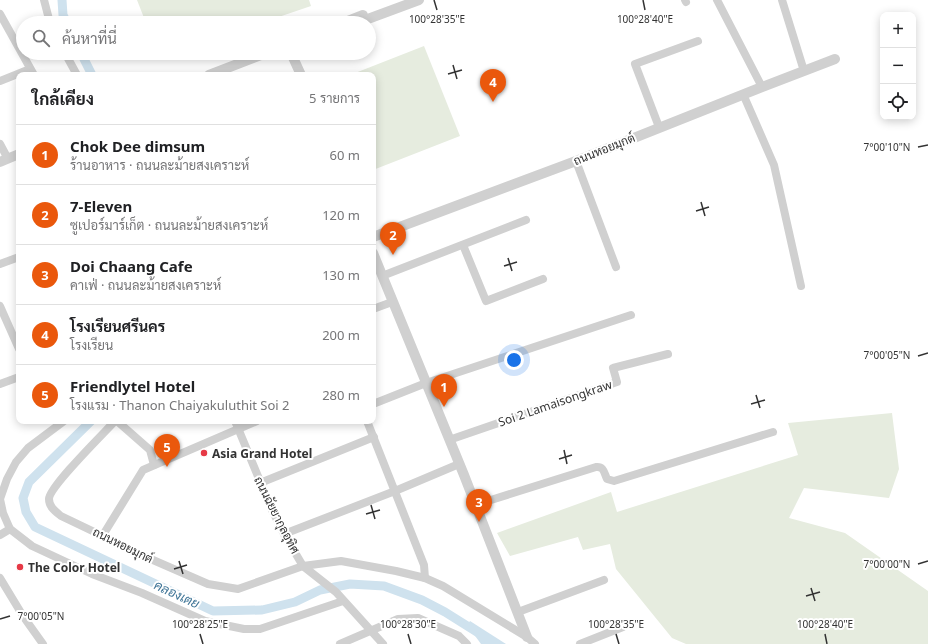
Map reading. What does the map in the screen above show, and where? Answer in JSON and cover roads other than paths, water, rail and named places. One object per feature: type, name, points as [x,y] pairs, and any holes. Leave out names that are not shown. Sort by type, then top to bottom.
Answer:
[{"type":"street","points":[[44,0],[48,16]]},
{"type":"street","points":[[361,16],[403,0]]},
{"type":"street","points":[[376,16],[419,0]]},
{"type":"street","points":[[717,0],[762,87]]},
{"type":"street","points":[[782,0],[804,71]]},
{"type":"street","points":[[0,14],[16,43]]},
{"type":"street","points":[[658,127],[635,64],[698,41]]},
{"type":"street","points":[[25,60],[32,72]]},
{"type":"street","points":[[69,60],[75,72]]},
{"type":"street","points":[[217,72],[248,60]]},
{"type":"street","points":[[295,60],[300,72]]},
{"type":"street","points":[[296,64],[297,60]]},
{"type":"street","name":"ถนนหอยมุกต์","points":[[376,235],[576,160],[743,94],[835,60]]},
{"type":"street","points":[[0,82],[16,77]]},
{"type":"street","points":[[743,94],[774,165],[801,286]]},
{"type":"street","points":[[0,144],[4,160],[16,155]]},
{"type":"street","points":[[576,160],[616,267]]},
{"type":"street","points":[[382,276],[526,220]]},
{"type":"street","points":[[463,245],[486,301],[543,279]]},
{"type":"street","points":[[0,264],[16,258]]},
{"type":"street","points":[[376,261],[531,641]]},
{"type":"street","points":[[376,308],[392,302]]},
{"type":"street","points":[[0,306],[16,342]]},
{"type":"street","points":[[376,403],[426,384],[631,315]]},
{"type":"street","name":"Soi 2 Lamaisongkraw","points":[[449,440],[616,382],[613,368],[668,354]]},
{"type":"street","points":[[0,384],[16,378]]},
{"type":"street","points":[[60,424],[28,448],[16,462],[7,479],[0,499],[3,513],[10,529],[32,546],[92,574],[142,593],[205,621],[244,629],[260,629],[343,601]]},
{"type":"street","name":"ถนนหอยมุกต์","points":[[113,424],[72,467],[51,492],[49,498],[52,509],[61,516],[153,560],[208,584],[238,589],[303,566],[342,561],[425,578],[443,586],[531,641]]},
{"type":"street","points":[[120,424],[150,450],[154,465]]},
{"type":"street","points":[[368,424],[424,565],[425,578]]},
{"type":"street","points":[[103,535],[143,470],[236,425]]},
{"type":"street","name":"ถนนฉัยยากุลอุทิศ","points":[[236,425],[284,534],[303,566],[336,592],[383,644]]},
{"type":"street","points":[[475,505],[599,466],[603,469],[607,479],[614,481],[773,432]]},
{"type":"street","points":[[260,482],[374,438]]},
{"type":"street","points":[[284,534],[395,491],[459,464]]},
{"type":"street","points":[[0,535],[10,529]]},
{"type":"street","points":[[0,578],[23,616],[43,644]]},
{"type":"street","points":[[518,612],[604,580]]},
{"type":"street","points":[[340,644],[398,619],[418,618],[459,636],[468,644]]},
{"type":"street","points":[[580,644],[623,626]]},
{"type":"water","points":[[470,621],[506,644],[481,644],[473,633],[465,628]]},
{"type":"waterway","name":"คลองเตย","points":[[62,0],[64,16]]},
{"type":"waterway","name":"คลองเตย","points":[[84,60],[90,72]]},
{"type":"waterway","name":"คลองเตย","points":[[88,424],[29,482],[23,498],[26,512],[35,527],[213,611],[262,610],[295,602],[320,590],[350,584],[384,586],[422,600],[445,612],[496,644]]},
{"type":"place","name":"โรงเรียนศรีนคร","points":[[493,102]]},
{"type":"place","name":"7-Eleven","points":[[393,255]]},
{"type":"place","name":"Chok Dee dimsum","points":[[444,407]]},
{"type":"place","name":"Asia Grand Hotel","points":[[204,453]]},
{"type":"place","name":"Friendlytel Hotel","points":[[167,467]]},
{"type":"place","name":"Doi Chaang Cafe","points":[[479,522]]},
{"type":"place","name":"The Color Hotel","points":[[20,567]]}]
